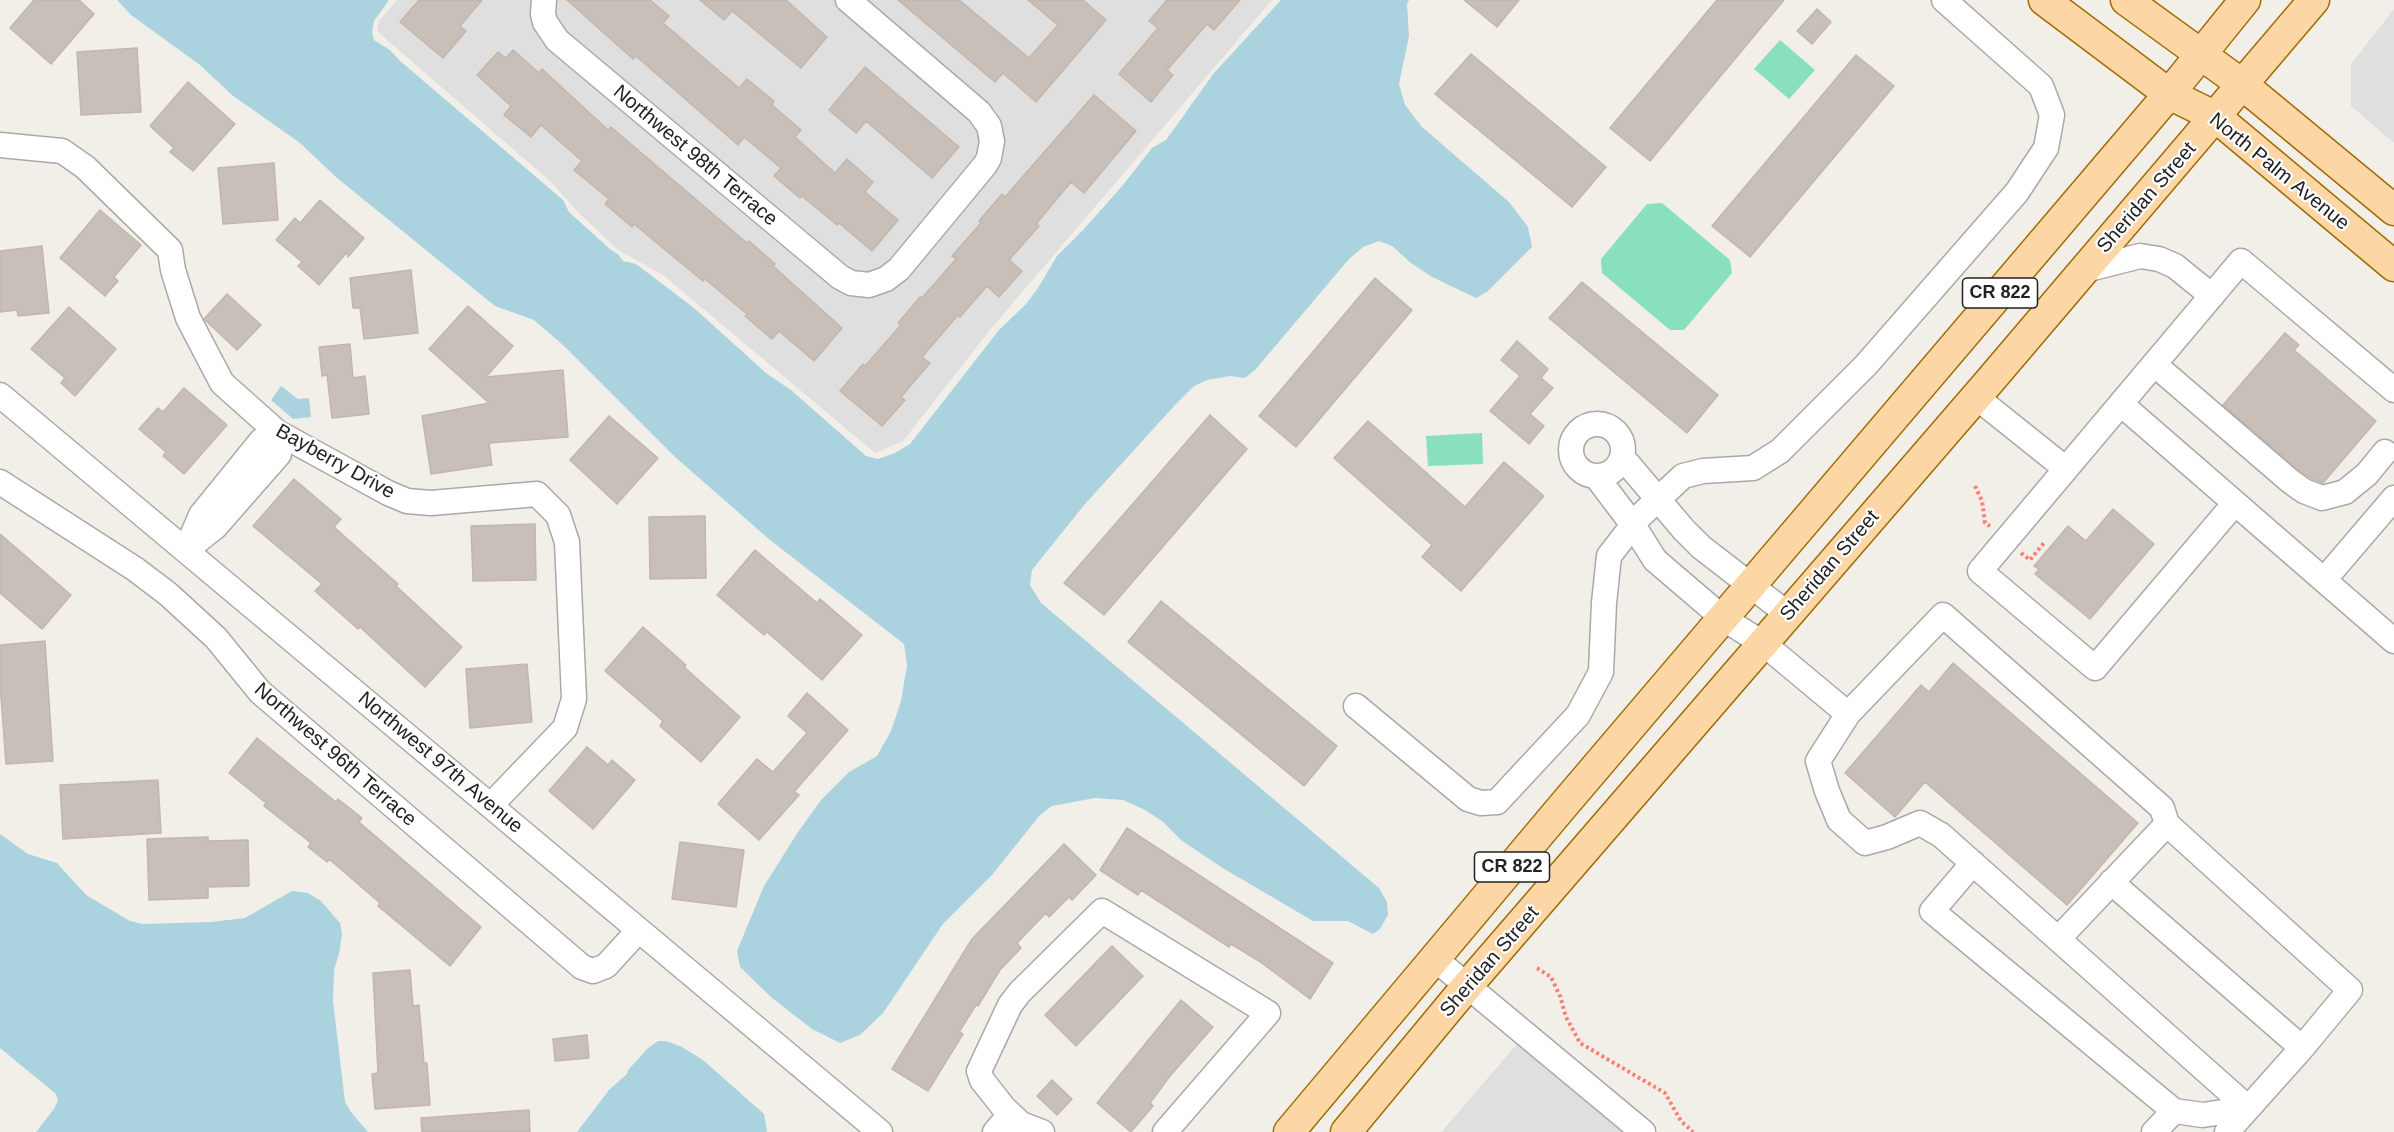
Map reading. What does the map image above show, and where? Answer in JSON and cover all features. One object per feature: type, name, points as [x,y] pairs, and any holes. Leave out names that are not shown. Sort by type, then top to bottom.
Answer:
[{"type":"main road","name":"North Palm Avenue","points":[[2044,0],[2169,94],[2216,117],[2394,266]]},
{"type":"main road","points":[[2126,0],[2243,85],[2394,210]]},
{"type":"main road","name":"CR 822","points":[[1289,1132],[1562,807],[2169,94],[2245,0]]},
{"type":"main road","name":"Sheridan Street","points":[[1346,1132],[1467,986],[1789,615],[2314,0]]},
{"type":"street","points":[[1356,706],[1468,799],[1481,803],[1497,802],[1578,715],[1601,672],[1609,556],[1633,525],[1683,476],[1703,471],[1753,468],[1780,451],[1866,365],[2017,192],[2046,148],[2052,115],[2041,86],[1944,0]]},
{"type":"street","name":"Northwest 98th Terrace","points":[[544,2],[545,22],[557,40],[840,277],[851,283],[869,285],[892,275],[904,262],[985,165],[989,158],[992,141],[989,126],[979,112],[856,2]]},
{"type":"street","name":"Bayberry Drive","points":[[0,145],[62,151],[85,167],[146,224],[170,250],[173,270],[188,318],[222,383],[277,432],[388,493],[408,501],[431,502],[537,494],[558,515],[567,542],[574,699],[565,728],[490,805]]},
{"type":"street","points":[[2085,270],[2140,256],[2159,259],[2175,266],[2212,296]]},
{"type":"street","points":[[2235,503],[2095,668],[1980,571],[2241,261],[2394,390]]},
{"type":"street","points":[[2154,364],[2290,481],[2304,491],[2322,498],[2345,492],[2367,474],[2391,449]]},
{"type":"street","name":"Northwest 97th Avenue","points":[[0,395],[880,1132]]},
{"type":"street","points":[[1976,397],[2066,469]]},
{"type":"street","points":[[2121,404],[2394,641]]},
{"type":"street","points":[[1602,424],[1617,432],[1622,441],[1623,458],[1617,468],[1609,474],[1596,476],[1584,473],[1577,467],[1571,454],[1574,438],[1583,428],[1602,424]]},
{"type":"street","points":[[186,550],[215,528],[279,454],[277,432]]},
{"type":"street","points":[[1623,458],[1657,500],[1701,547],[1789,615]]},
{"type":"street","points":[[1596,476],[1633,525],[1655,560],[1724,619],[1764,644],[1848,714]]},
{"type":"street","name":"Northwest 96th Terrace","points":[[0,482],[135,569],[168,594],[216,638],[260,692],[582,967],[593,971],[606,966],[638,931]]},
{"type":"street","points":[[2324,580],[2394,498]]},
{"type":"street","points":[[2227,1132],[2302,1048],[2350,990],[2168,824],[2162,808],[1943,615],[1848,714],[1818,761],[1827,792],[1839,820],[1865,843],[1887,837],[1920,823],[1941,835],[2248,1108]]},
{"type":"street","points":[[2058,939],[2168,824]]},
{"type":"street","points":[[1973,863],[1932,912],[2174,1110],[2203,1116],[2248,1108]]},
{"type":"street","points":[[2111,882],[2302,1048]]},
{"type":"street","points":[[1029,1129],[1004,1108],[982,1080],[979,1071],[1010,1005],[1020,992],[1102,911],[1268,1013],[1166,1132]]},
{"type":"street","points":[[1435,959],[1643,1132]]},
{"type":"street","points":[[2154,1132],[2174,1110]]},
{"type":"street","points":[[995,1132],[1001,1125],[1029,1129]]},
{"type":"path","points":[[1975,486],[1982,501],[1985,523],[1992,528]]},
{"type":"path","points":[[1537,968],[1551,977],[1566,1017],[1580,1043],[1665,1093],[1681,1121],[1693,1132]]},
{"type":"shaded area","points":[[397,0],[1272,0],[994,325],[903,441],[875,453],[663,275],[618,250],[578,212],[551,182],[379,33],[377,30],[379,21]]},
{"type":"shaded area","points":[[2394,9],[2394,143],[2351,106],[2351,64]]},
{"type":"shaded area","points":[[1525,1035],[1641,1132],[1441,1132]]},
{"type":"green space","points":[[1780,40],[1815,70],[1789,99],[1754,69]]},
{"type":"green space","points":[[1662,203],[1730,260],[1732,273],[1684,330],[1670,330],[1602,273],[1601,259],[1647,204]]},
{"type":"green space","points":[[1482,433],[1483,464],[1428,466],[1426,436]]},
{"type":"water","points":[[117,0],[389,0],[374,21],[372,32],[374,40],[390,50],[563,200],[569,212],[618,254],[623,261],[636,264],[694,308],[766,373],[791,390],[866,456],[878,459],[910,444],[999,330],[1026,304],[1057,256],[1123,185],[1152,148],[1166,140],[1214,73],[1281,0],[1409,0],[1407,4],[1409,36],[1399,84],[1405,105],[1422,127],[1509,202],[1528,227],[1532,247],[1487,292],[1476,298],[1432,277],[1392,246],[1379,241],[1363,247],[1349,259],[1256,369],[1245,378],[1230,376],[1207,380],[1194,386],[1175,405],[1085,504],[1032,570],[1030,585],[1041,603],[1379,888],[1387,902],[1388,915],[1380,929],[1373,934],[1348,921],[1313,921],[1221,867],[1181,840],[1162,821],[1145,810],[1123,800],[1095,798],[1052,806],[1040,815],[992,875],[943,924],[883,1013],[860,1035],[840,1043],[812,1029],[772,998],[740,967],[737,951],[764,886],[798,832],[821,800],[849,772],[877,756],[891,731],[901,701],[907,665],[904,644],[770,540],[674,456],[564,346],[534,320],[495,306],[337,178],[300,143],[232,95],[200,65],[131,15]]},
{"type":"water","points":[[281,386],[298,399],[309,398],[311,417],[293,419],[271,400]]},
{"type":"water","points":[[0,834],[28,854],[57,863],[86,895],[130,921],[142,924],[211,922],[245,918],[292,891],[308,893],[321,901],[340,923],[342,934],[334,970],[333,1001],[345,1102],[368,1132],[36,1132],[54,1109],[58,1100],[56,1094],[0,1048]]},
{"type":"water","points":[[658,1041],[666,1041],[682,1047],[703,1060],[764,1114],[767,1132],[577,1132],[609,1090],[627,1074],[648,1048]]},
{"type":"building","points":[[34,0],[79,0],[94,14],[51,64],[10,28]]},
{"type":"building","points":[[419,0],[482,0],[460,26],[466,31],[443,58],[400,22]]},
{"type":"building","points":[[567,0],[650,0],[669,16],[663,23],[739,88],[747,79],[774,101],[772,105],[801,130],[795,137],[835,173],[847,159],[873,182],[865,192],[898,220],[872,251],[839,223],[837,225],[774,176],[781,168],[744,137],[738,145],[636,56],[633,59]]},
{"type":"building","points":[[700,0],[786,0],[827,37],[801,68],[732,11],[724,20]]},
{"type":"building","points":[[898,0],[959,0],[1029,58],[1058,25],[1028,0],[1083,0],[1106,20],[1036,102],[1003,73],[995,82]]},
{"type":"building","points":[[1167,0],[1240,0],[1214,30],[1207,24],[1167,70],[1173,75],[1151,102],[1119,74],[1158,28],[1149,21]]},
{"type":"building","points":[[1464,0],[1519,0],[1497,27]]},
{"type":"building","points":[[1717,0],[1784,0],[1650,161],[1610,128]]},
{"type":"building","points":[[1817,9],[1831,22],[1812,44],[1797,31]]},
{"type":"building","points":[[137,48],[141,112],[81,115],[77,52]]},
{"type":"building","points":[[513,50],[539,73],[542,69],[608,130],[611,127],[747,243],[749,241],[775,264],[773,266],[842,328],[814,361],[779,331],[772,339],[745,316],[747,314],[705,279],[703,281],[634,224],[632,227],[605,204],[609,199],[574,170],[582,161],[541,125],[531,137],[504,115],[511,106],[477,75],[498,52],[506,58]]},
{"type":"building","points":[[1471,54],[1606,167],[1572,207],[1435,94]]},
{"type":"building","points":[[1856,55],[1894,86],[1750,257],[1712,226]]},
{"type":"building","points":[[865,67],[959,147],[932,178],[866,121],[856,133],[829,110]]},
{"type":"building","points":[[188,82],[235,124],[193,171],[170,152],[174,148],[150,126]]},
{"type":"building","points":[[1094,95],[1136,131],[1084,193],[1071,182],[1036,224],[1039,226],[1009,260],[1022,271],[999,297],[987,286],[960,317],[958,315],[922,357],[930,363],[901,397],[905,400],[882,426],[840,391],[863,364],[865,366],[901,325],[898,323],[920,297],[922,298],[956,259],[952,256],[981,223],[979,221],[1002,194],[1005,197]]},
{"type":"building","points":[[274,163],[278,220],[223,224],[218,168]]},
{"type":"building","points":[[320,200],[364,238],[348,257],[347,252],[319,285],[298,266],[302,262],[276,240],[295,218],[300,223]]},
{"type":"building","points":[[100,210],[141,245],[114,277],[118,281],[105,296],[60,258]]},
{"type":"building","points":[[42,246],[49,313],[18,316],[17,310],[0,312],[0,251]]},
{"type":"building","points":[[411,270],[418,333],[364,339],[360,308],[353,308],[350,278]]},
{"type":"building","points":[[1375,278],[1412,310],[1296,447],[1259,416]]},
{"type":"building","points":[[1582,282],[1718,395],[1687,433],[1549,318]]},
{"type":"building","points":[[227,294],[261,325],[237,350],[204,319]]},
{"type":"building","points":[[468,306],[513,346],[486,377],[563,370],[568,437],[489,443],[492,465],[431,474],[422,416],[489,403],[429,349]]},
{"type":"building","points":[[69,307],[116,349],[75,396],[61,383],[65,378],[31,349]]},
{"type":"building","points":[[2285,333],[2299,345],[2294,350],[2376,421],[2323,483],[2299,470],[2223,405]]},
{"type":"building","points":[[1517,341],[1548,369],[1541,378],[1553,388],[1530,414],[1544,426],[1529,444],[1490,411],[1520,376],[1501,360]]},
{"type":"building","points":[[350,344],[353,378],[365,376],[369,414],[332,418],[327,375],[322,376],[319,347]]},
{"type":"building","points":[[184,388],[227,425],[184,474],[163,456],[166,452],[139,429],[158,408],[163,412]]},
{"type":"building","points":[[1210,415],[1247,449],[1104,615],[1064,583]]},
{"type":"building","points":[[609,416],[658,458],[617,504],[570,460]]},
{"type":"building","points":[[1368,421],[1465,507],[1504,462],[1544,496],[1461,591],[1422,557],[1432,545],[1334,458]]},
{"type":"building","points":[[294,479],[341,519],[334,527],[398,584],[396,586],[462,647],[425,687],[360,627],[358,629],[315,591],[322,584],[253,526]]},
{"type":"building","points":[[2113,509],[2154,544],[2090,619],[2035,574],[2039,569],[2034,566],[2068,526],[2086,541]]},
{"type":"building","points":[[705,516],[706,578],[650,579],[649,517]]},
{"type":"building","points":[[535,524],[536,580],[473,581],[471,526]]},
{"type":"building","points":[[0,534],[71,595],[42,629],[0,593]]},
{"type":"building","points":[[755,550],[817,603],[820,599],[862,635],[822,680],[767,632],[764,635],[717,595]]},
{"type":"building","points":[[1161,601],[1337,746],[1304,786],[1128,642]]},
{"type":"building","points":[[643,627],[740,717],[701,762],[660,726],[663,721],[605,671]]},
{"type":"building","points":[[45,641],[53,761],[6,764],[0,683],[0,645]]},
{"type":"building","points":[[1953,663],[2138,823],[2067,905],[1925,782],[1895,817],[1845,773],[1921,685],[1929,692]]},
{"type":"building","points":[[527,664],[532,722],[470,728],[466,669]]},
{"type":"building","points":[[807,693],[848,730],[794,792],[799,795],[759,840],[718,804],[757,759],[773,772],[807,733],[788,716]]},
{"type":"building","points":[[257,738],[336,802],[338,799],[362,818],[359,822],[481,927],[450,966],[378,906],[380,903],[329,859],[327,862],[308,847],[311,843],[264,806],[266,803],[229,773]]},
{"type":"building","points":[[587,747],[608,765],[612,760],[635,780],[593,829],[549,791]]},
{"type":"building","points":[[158,780],[161,833],[63,839],[60,785]]},
{"type":"building","points":[[1127,828],[1333,963],[1310,999],[1259,961],[1231,944],[1229,947],[1141,890],[1138,895],[1100,870]]},
{"type":"building","points":[[208,837],[208,841],[248,840],[249,886],[208,887],[208,898],[149,900],[147,839]]},
{"type":"building","points":[[680,842],[744,850],[736,907],[672,899]]},
{"type":"building","points":[[1064,844],[1096,875],[1072,900],[1069,897],[1049,917],[1046,913],[1017,943],[1021,948],[1000,970],[978,1006],[976,1005],[959,1032],[963,1034],[928,1091],[892,1069],[972,939]]},
{"type":"building","points":[[1112,946],[1143,976],[1076,1046],[1045,1015]]},
{"type":"building","points":[[410,970],[413,1006],[419,1005],[430,1105],[375,1109],[372,1074],[378,1073],[373,973]]},
{"type":"building","points":[[1181,1000],[1213,1027],[1170,1076],[1150,1103],[1153,1106],[1131,1132],[1097,1103]]},
{"type":"building","points":[[587,1035],[589,1058],[555,1061],[553,1039]]},
{"type":"building","points":[[1052,1080],[1072,1099],[1057,1115],[1037,1096]]},
{"type":"building","points":[[529,1110],[530,1132],[422,1132],[421,1118]]}]
